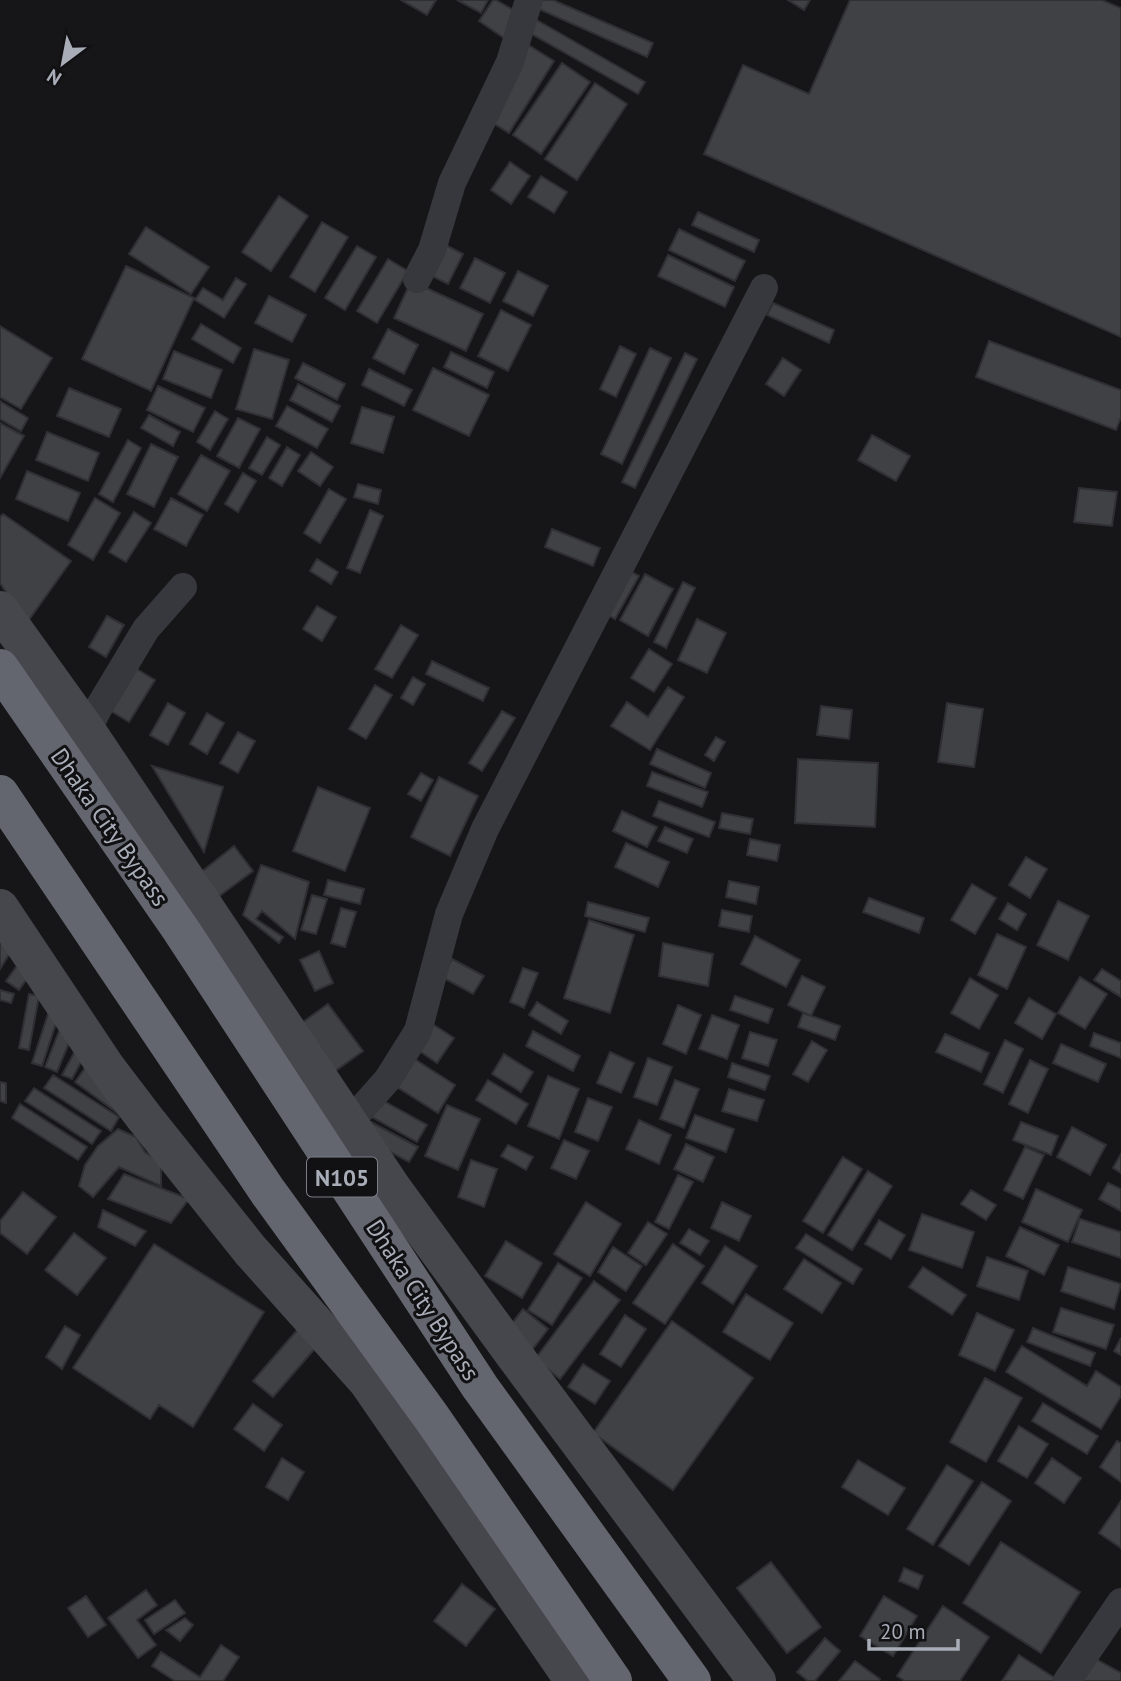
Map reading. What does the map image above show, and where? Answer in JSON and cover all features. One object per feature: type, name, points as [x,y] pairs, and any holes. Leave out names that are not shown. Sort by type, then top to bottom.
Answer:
[{"type":"highway","name":"Dhaka City Bypass","points":[[0,668],[181,930],[480,1387],[692,1681]]},
{"type":"highway","name":"N105","points":[[0,794],[268,1192],[432,1418],[613,1681]]},
{"type":"main road","points":[[0,610],[87,730],[393,1189],[757,1681]]},
{"type":"main road","points":[[0,908],[106,1067],[144,1117],[250,1250],[367,1381],[574,1681]]},
{"type":"street","points":[[416,279],[432,250],[452,183],[510,62],[529,0]]},
{"type":"street","points":[[349,1124],[388,1079],[418,1031],[449,914],[485,829],[764,288]]},
{"type":"street","points":[[87,730],[146,629],[183,587]]},
{"type":"street","points":[[1068,1681],[1121,1602]]},
{"type":"building","points":[[401,0],[436,0],[427,15]]},
{"type":"building","points":[[457,0],[488,0],[481,13]]},
{"type":"building","points":[[493,0],[520,14],[504,38],[479,21]]},
{"type":"building","points":[[535,0],[553,0],[653,43],[647,57],[532,6]]},
{"type":"building","points":[[788,0],[810,0],[804,10]]},
{"type":"building","points":[[850,0],[1102,0],[1121,8],[1121,337],[704,154],[743,65],[809,94]]},
{"type":"building","points":[[535,19],[645,82],[638,94],[528,32]]},
{"type":"building","points":[[522,41],[554,61],[509,133],[477,113]]},
{"type":"building","points":[[562,63],[590,82],[541,154],[513,135]]},
{"type":"building","points":[[595,83],[627,104],[577,180],[545,159]]},
{"type":"building","points":[[510,162],[530,176],[511,204],[491,190]]},
{"type":"building","points":[[541,176],[567,192],[554,213],[528,197]]},
{"type":"building","points":[[279,196],[308,216],[271,271],[242,252]]},
{"type":"building","points":[[698,212],[759,240],[754,252],[692,225]]},
{"type":"building","points":[[322,222],[348,237],[315,292],[290,277]]},
{"type":"building","points":[[146,227],[209,267],[191,294],[129,254]]},
{"type":"building","points":[[679,229],[745,261],[735,281],[669,250]]},
{"type":"building","points":[[434,239],[463,254],[448,284],[418,269]]},
{"type":"building","points":[[357,246],[376,257],[345,310],[325,298]]},
{"type":"building","points":[[668,255],[734,287],[725,307],[658,276]]},
{"type":"building","points":[[475,258],[505,273],[490,303],[460,288]]},
{"type":"building","points":[[388,259],[408,271],[377,323],[357,311]]},
{"type":"building","points":[[126,266],[194,298],[151,391],[82,359]]},
{"type":"building","points":[[518,271],[548,286],[533,316],[503,301]]},
{"type":"building","points":[[236,278],[246,284],[224,318],[195,300],[203,288],[223,300]]},
{"type":"building","points":[[411,281],[483,314],[466,351],[394,318]]},
{"type":"building","points":[[269,296],[306,315],[292,342],[255,323]]},
{"type":"building","points":[[773,303],[834,330],[829,343],[767,315]]},
{"type":"building","points":[[501,310],[531,325],[508,371],[478,356]]},
{"type":"building","points":[[201,324],[241,348],[233,363],[192,339]]},
{"type":"building","points":[[0,326],[52,358],[21,409],[0,397]]},
{"type":"building","points":[[388,329],[418,345],[404,374],[373,358]]},
{"type":"building","points":[[989,341],[1121,390],[1121,417],[1116,430],[976,377]]},
{"type":"building","points":[[620,346],[636,354],[616,397],[600,389]]},
{"type":"building","points":[[650,348],[671,358],[622,464],[601,454]]},
{"type":"building","points":[[254,349],[289,360],[272,419],[236,409]]},
{"type":"building","points":[[174,351],[222,370],[211,398],[163,379]]},
{"type":"building","points":[[451,352],[494,372],[487,388],[444,367]]},
{"type":"building","points":[[685,353],[697,359],[635,488],[622,482]]},
{"type":"building","points":[[783,358],[801,370],[784,396],[766,384]]},
{"type":"building","points":[[303,363],[345,384],[337,400],[295,378]]},
{"type":"building","points":[[433,368],[489,395],[469,436],[413,410]]},
{"type":"building","points":[[369,369],[412,390],[404,406],[362,385]]},
{"type":"building","points":[[298,384],[340,406],[332,422],[290,400]]},
{"type":"building","points":[[158,386],[205,408],[193,432],[147,410]]},
{"type":"building","points":[[69,388],[121,409],[109,437],[57,416]]},
{"type":"building","points":[[0,401],[28,418],[21,431],[0,419]]},
{"type":"building","points":[[287,406],[328,429],[317,448],[276,426]]},
{"type":"building","points":[[362,407],[394,417],[383,453],[351,443]]},
{"type":"building","points":[[215,411],[228,419],[210,450],[197,442]]},
{"type":"building","points":[[149,415],[180,432],[173,446],[141,428]]},
{"type":"building","points":[[238,418],[260,429],[239,468],[217,456]]},
{"type":"building","points":[[0,423],[24,436],[0,478]]},
{"type":"building","points":[[47,432],[99,453],[88,481],[36,460]]},
{"type":"building","points":[[872,435],[910,456],[896,481],[858,460]]},
{"type":"building","points":[[267,437],[280,445],[262,475],[249,468]]},
{"type":"building","points":[[128,440],[141,448],[113,502],[99,494]]},
{"type":"building","points":[[151,444],[178,457],[154,507],[127,494]]},
{"type":"building","points":[[287,447],[300,455],[282,486],[269,478]]},
{"type":"building","points":[[311,452],[333,467],[320,486],[298,471]]},
{"type":"building","points":[[201,455],[230,471],[207,511],[178,494]]},
{"type":"building","points":[[27,471],[80,493],[68,521],[16,499]]},
{"type":"building","points":[[243,473],[256,481],[238,512],[225,504]]},
{"type":"building","points":[[358,484],[381,490],[378,504],[354,497]]},
{"type":"building","points":[[1079,488],[1117,492],[1112,526],[1074,522]]},
{"type":"building","points":[[329,489],[346,499],[320,543],[304,533]]},
{"type":"building","points":[[95,498],[120,513],[93,560],[68,545]]},
{"type":"building","points":[[171,498],[203,515],[186,546],[154,529]]},
{"type":"building","points":[[370,510],[383,516],[360,573],[347,568]]},
{"type":"building","points":[[134,512],[151,523],[126,562],[109,552]]},
{"type":"building","points":[[3,514],[71,561],[26,624],[0,583],[0,517]]},
{"type":"building","points":[[552,529],[600,548],[593,566],[545,547]]},
{"type":"building","points":[[317,559],[338,572],[331,584],[310,571]]},
{"type":"building","points":[[624,568],[639,576],[615,619],[600,610]]},
{"type":"building","points":[[645,574],[673,589],[648,636],[620,620]]},
{"type":"building","points":[[683,582],[695,588],[666,648],[654,642]]},
{"type":"building","points":[[317,606],[336,617],[322,641],[303,629]]},
{"type":"building","points":[[107,616],[124,625],[106,657],[89,647]]},
{"type":"building","points":[[697,619],[726,633],[707,673],[678,660]]},
{"type":"building","points":[[401,625],[418,635],[392,678],[375,669]]},
{"type":"building","points":[[649,649],[672,664],[654,692],[631,678]]},
{"type":"building","points":[[432,661],[489,688],[483,701],[426,674]]},
{"type":"building","points":[[130,665],[155,680],[129,722],[104,707]]},
{"type":"building","points":[[413,677],[425,684],[413,705],[401,698]]},
{"type":"building","points":[[375,685],[392,695],[366,739],[349,729]]},
{"type":"building","points":[[668,687],[684,697],[650,750],[611,726],[627,702],[648,717]]},
{"type":"building","points":[[168,703],[185,713],[168,745],[150,735]]},
{"type":"building","points":[[947,703],[983,709],[974,767],[938,762]]},
{"type":"building","points":[[821,706],[852,710],[849,739],[817,735]]},
{"type":"building","points":[[502,711],[515,718],[482,771],[469,763]]},
{"type":"building","points":[[207,713],[224,723],[207,754],[190,744]]},
{"type":"building","points":[[238,732],[255,741],[238,773],[220,763]]},
{"type":"building","points":[[716,737],[725,742],[714,761],[705,755]]},
{"type":"building","points":[[657,749],[711,773],[705,788],[650,764]]},
{"type":"building","points":[[798,759],[878,763],[875,827],[795,823]]},
{"type":"building","points":[[152,766],[223,787],[204,852]]},
{"type":"building","points":[[652,772],[708,792],[702,807],[647,786]]},
{"type":"building","points":[[421,773],[433,780],[421,801],[408,794]]},
{"type":"building","points":[[439,777],[478,796],[450,856],[411,837]]},
{"type":"building","points":[[318,787],[370,808],[345,871],[293,851]]},
{"type":"building","points":[[659,801],[715,822],[709,837],[653,816]]},
{"type":"building","points":[[622,811],[657,827],[647,847],[613,831]]},
{"type":"building","points":[[722,813],[753,819],[750,834],[719,828]]},
{"type":"building","points":[[665,827],[693,839],[687,853],[658,841]]},
{"type":"building","points":[[750,839],[780,845],[777,861],[747,855]]},
{"type":"building","points":[[626,843],[669,862],[658,887],[615,867]]},
{"type":"building","points":[[234,846],[253,871],[218,897],[200,873]]},
{"type":"building","points":[[1026,857],[1047,869],[1030,898],[1009,885]]},
{"type":"building","points":[[261,865],[309,882],[295,939],[262,911],[256,919],[283,937],[279,943],[243,915]]},
{"type":"building","points":[[328,880],[364,889],[360,904],[324,895]]},
{"type":"building","points":[[729,881],[759,887],[756,904],[726,897]]},
{"type":"building","points":[[972,884],[996,898],[975,934],[951,920]]},
{"type":"building","points":[[312,895],[327,899],[316,934],[301,930]]},
{"type":"building","points":[[869,898],[924,918],[919,933],[863,912]]},
{"type":"building","points":[[1058,901],[1089,916],[1068,960],[1037,945]]},
{"type":"building","points":[[588,902],[649,918],[645,932],[585,916]]},
{"type":"building","points":[[1008,903],[1026,914],[1017,930],[999,919]]},
{"type":"building","points":[[341,908],[356,912],[345,947],[331,943]]},
{"type":"building","points":[[722,910],[752,916],[749,932],[719,926]]},
{"type":"building","points":[[589,920],[634,935],[610,1013],[564,998]]},
{"type":"building","points":[[0,923],[16,943],[0,969]]},
{"type":"building","points":[[997,934],[1026,947],[1007,989],[978,975]]},
{"type":"building","points":[[755,936],[800,960],[786,987],[741,964]]},
{"type":"building","points":[[663,943],[713,954],[708,986],[659,976]]},
{"type":"building","points":[[319,951],[333,983],[315,991],[300,960]]},
{"type":"building","points":[[452,959],[484,976],[473,994],[442,977]]},
{"type":"building","points":[[19,963],[31,973],[19,990],[6,981]]},
{"type":"building","points":[[523,968],[538,973],[524,1008],[510,1002]]},
{"type":"building","points":[[1102,969],[1121,981],[1121,997],[1094,980]]},
{"type":"building","points":[[802,976],[825,987],[811,1016],[788,1005]]},
{"type":"building","points":[[1080,977],[1107,994],[1085,1029],[1058,1013]]},
{"type":"building","points":[[970,978],[998,995],[979,1029],[951,1013]]},
{"type":"building","points":[[0,990],[14,994],[11,1003],[0,1000]]},
{"type":"building","points":[[29,994],[39,996],[29,1050],[19,1048]]},
{"type":"building","points":[[735,996],[773,1009],[768,1023],[730,1010]]},
{"type":"building","points":[[1029,998],[1056,1014],[1042,1039],[1015,1023]]},
{"type":"building","points":[[537,1002],[568,1021],[561,1034],[529,1015]]},
{"type":"building","points":[[328,1004],[363,1051],[331,1074],[296,1027]]},
{"type":"building","points":[[678,1005],[701,1015],[686,1054],[663,1044]]},
{"type":"building","points":[[49,1011],[59,1014],[42,1066],[32,1063]]},
{"type":"building","points":[[803,1013],[840,1026],[835,1040],[798,1027]]},
{"type":"building","points":[[712,1015],[739,1025],[727,1059],[699,1049]]},
{"type":"building","points":[[63,1021],[76,1026],[57,1072],[45,1067]]},
{"type":"building","points":[[431,1023],[454,1038],[437,1063],[415,1048]]},
{"type":"building","points":[[533,1031],[580,1056],[573,1071],[526,1046]]},
{"type":"building","points":[[750,1032],[777,1040],[768,1066],[742,1058]]},
{"type":"building","points":[[1094,1033],[1121,1043],[1121,1058],[1090,1046]]},
{"type":"building","points":[[945,1034],[989,1053],[981,1072],[936,1052]]},
{"type":"building","points":[[81,1040],[89,1047],[72,1079],[62,1075]]},
{"type":"building","points":[[1005,1040],[1023,1049],[1003,1093],[984,1084]]},
{"type":"building","points":[[812,1041],[827,1050],[808,1082],[793,1074]]},
{"type":"building","points":[[1061,1044],[1106,1064],[1098,1082],[1053,1063]]},
{"type":"building","points":[[610,1052],[634,1063],[621,1093],[597,1083]]},
{"type":"building","points":[[504,1054],[533,1072],[521,1092],[492,1074]]},
{"type":"building","points":[[410,1056],[455,1085],[438,1113],[392,1084]]},
{"type":"building","points":[[648,1058],[672,1067],[657,1105],[634,1097]]},
{"type":"building","points":[[1030,1060],[1048,1069],[1028,1113],[1009,1104]]},
{"type":"building","points":[[90,1061],[120,1115],[75,1082]]},
{"type":"building","points":[[732,1063],[770,1076],[765,1090],[728,1077]]},
{"type":"building","points":[[53,1075],[119,1117],[111,1131],[44,1088]]},
{"type":"building","points":[[548,1076],[579,1089],[559,1139],[528,1126]]},
{"type":"building","points":[[488,1080],[528,1104],[516,1124],[476,1100]]},
{"type":"building","points":[[675,1080],[699,1089],[684,1128],[660,1119]]},
{"type":"building","points":[[0,1082],[6,1083],[6,1103],[0,1101]]},
{"type":"building","points":[[34,1088],[101,1131],[92,1144],[25,1101]]},
{"type":"building","points":[[729,1089],[764,1100],[757,1121],[722,1111]]},
{"type":"building","points":[[588,1098],[612,1107],[598,1141],[575,1132]]},
{"type":"building","points":[[382,1100],[427,1125],[417,1142],[372,1117]]},
{"type":"building","points":[[20,1104],[87,1147],[78,1160],[12,1118]]},
{"type":"building","points":[[447,1105],[480,1119],[458,1170],[425,1156]]},
{"type":"building","points":[[695,1115],[734,1129],[726,1152],[686,1138]]},
{"type":"building","points":[[639,1120],[671,1135],[659,1164],[626,1149]]},
{"type":"building","points":[[371,1122],[418,1147],[409,1162],[362,1137]]},
{"type":"building","points":[[1021,1122],[1058,1136],[1051,1155],[1013,1140]]},
{"type":"building","points":[[1072,1127],[1106,1145],[1090,1175],[1057,1157]]},
{"type":"building","points":[[118,1129],[136,1137],[145,1152],[161,1162],[161,1186],[119,1167],[93,1197],[79,1186],[85,1165],[98,1146]]},
{"type":"building","points":[[564,1140],[589,1151],[576,1179],[551,1168]]},
{"type":"building","points":[[686,1144],[714,1157],[703,1182],[674,1169]]},
{"type":"building","points":[[508,1145],[533,1157],[526,1170],[501,1156]]},
{"type":"building","points":[[1025,1147],[1044,1155],[1023,1199],[1004,1190]]},
{"type":"building","points":[[1121,1154],[1121,1173],[1113,1168]]},
{"type":"building","points":[[843,1157],[862,1169],[823,1233],[803,1221]]},
{"type":"building","points":[[471,1160],[497,1169],[484,1207],[458,1197]]},
{"type":"building","points":[[868,1171],[892,1186],[852,1250],[828,1235]]},
{"type":"building","points":[[124,1174],[189,1199],[171,1223],[108,1199]]},
{"type":"building","points":[[678,1175],[693,1182],[669,1229],[655,1222]]},
{"type":"building","points":[[1108,1183],[1121,1189],[1121,1211],[1099,1199]]},
{"type":"building","points":[[1036,1189],[1082,1210],[1068,1242],[1022,1222]]},
{"type":"building","points":[[971,1190],[996,1205],[986,1220],[961,1204]]},
{"type":"building","points":[[23,1192],[56,1217],[27,1254],[0,1233],[0,1221]]},
{"type":"building","points":[[586,1202],[621,1224],[590,1276],[554,1254]]},
{"type":"building","points":[[722,1202],[751,1216],[739,1241],[711,1228]]},
{"type":"building","points":[[103,1210],[146,1231],[135,1246],[98,1227]]},
{"type":"building","points":[[922,1214],[974,1232],[962,1268],[909,1250]]},
{"type":"building","points":[[1080,1219],[1121,1232],[1121,1258],[1072,1242]]},
{"type":"building","points":[[879,1220],[905,1235],[891,1259],[865,1244]]},
{"type":"building","points":[[648,1222],[667,1234],[646,1265],[628,1253]]},
{"type":"building","points":[[1020,1227],[1059,1245],[1044,1275],[1006,1256]]},
{"type":"building","points":[[689,1229],[709,1241],[700,1255],[680,1243]]},
{"type":"building","points":[[74,1233],[106,1258],[77,1295],[45,1270]]},
{"type":"building","points":[[806,1234],[862,1269],[853,1284],[796,1248]]},
{"type":"building","points":[[506,1241],[542,1263],[522,1298],[485,1276]]},
{"type":"building","points":[[154,1244],[264,1312],[193,1427],[159,1405],[150,1419],[73,1368]]},
{"type":"building","points":[[673,1244],[704,1266],[665,1324],[633,1303]]},
{"type":"building","points":[[725,1246],[757,1266],[733,1304],[702,1283]]},
{"type":"building","points":[[613,1247],[642,1266],[626,1291],[598,1272]]},
{"type":"building","points":[[987,1257],[1028,1271],[1019,1300],[977,1286]]},
{"type":"building","points":[[804,1259],[841,1283],[822,1313],[784,1289]]},
{"type":"building","points":[[558,1263],[582,1278],[552,1325],[528,1310]]},
{"type":"building","points":[[923,1267],[966,1295],[952,1315],[909,1287]]},
{"type":"building","points":[[1068,1267],[1121,1284],[1114,1309],[1061,1291]]},
{"type":"building","points":[[594,1281],[620,1300],[560,1379],[535,1359]]},
{"type":"building","points":[[746,1294],[793,1323],[770,1360],[723,1332]]},
{"type":"building","points":[[1061,1308],[1114,1325],[1106,1349],[1053,1332]]},
{"type":"building","points":[[523,1309],[548,1329],[529,1354],[503,1335]]},
{"type":"building","points":[[977,1313],[1014,1330],[995,1371],[959,1355]]},
{"type":"building","points":[[625,1315],[646,1329],[621,1367],[600,1354]]},
{"type":"building","points":[[672,1321],[753,1378],[673,1490],[593,1433]]},
{"type":"building","points":[[65,1326],[80,1335],[62,1369],[46,1357]]},
{"type":"building","points":[[299,1328],[318,1345],[273,1397],[253,1381]]},
{"type":"building","points":[[1033,1328],[1095,1353],[1090,1366],[1027,1342]]},
{"type":"building","points":[[1121,1338],[1121,1355],[1114,1351]]},
{"type":"building","points":[[1022,1346],[1087,1386],[1096,1371],[1121,1387],[1121,1396],[1101,1429],[1006,1372]]},
{"type":"building","points":[[583,1364],[610,1381],[595,1404],[568,1387]]},
{"type":"building","points":[[985,1378],[1022,1398],[986,1462],[950,1442]]},
{"type":"building","points":[[1043,1403],[1098,1436],[1087,1454],[1032,1421]]},
{"type":"building","points":[[253,1404],[282,1425],[264,1451],[234,1429]]},
{"type":"building","points":[[1019,1426],[1048,1444],[1027,1478],[998,1461]]},
{"type":"building","points":[[1117,1441],[1121,1443],[1121,1482],[1100,1467]]},
{"type":"building","points":[[282,1458],[304,1472],[288,1500],[266,1487]]},
{"type":"building","points":[[1052,1458],[1081,1478],[1064,1503],[1035,1483]]},
{"type":"building","points":[[858,1460],[905,1488],[888,1515],[842,1487]]},
{"type":"building","points":[[947,1465],[973,1481],[933,1545],[907,1529]]},
{"type":"building","points":[[982,1482],[1011,1501],[969,1565],[939,1546]]},
{"type":"building","points":[[1121,1501],[1121,1548],[1099,1533]]},
{"type":"building","points":[[1001,1542],[1080,1592],[1041,1653],[963,1603]]},
{"type":"building","points":[[771,1562],[821,1627],[787,1653],[737,1588]]},
{"type":"building","points":[[904,1568],[923,1576],[918,1589],[899,1581]]},
{"type":"building","points":[[462,1584],[495,1609],[466,1646],[434,1621]]},
{"type":"building","points":[[146,1590],[157,1605],[137,1620],[156,1645],[138,1658],[108,1618]]},
{"type":"building","points":[[86,1596],[106,1625],[88,1637],[68,1608]]},
{"type":"building","points":[[884,1596],[917,1616],[893,1656],[860,1636]]},
{"type":"building","points":[[175,1600],[185,1613],[154,1634],[145,1620]]},
{"type":"building","points":[[943,1606],[989,1637],[960,1681],[905,1681],[897,1676]]},
{"type":"building","points":[[185,1618],[193,1625],[180,1641],[166,1630]]},
{"type":"building","points":[[825,1638],[840,1651],[815,1681],[808,1681],[797,1672]]},
{"type":"building","points":[[221,1645],[239,1657],[223,1681],[175,1681],[152,1666],[161,1652],[200,1677]]},
{"type":"building","points":[[1019,1655],[1055,1678],[1053,1681],[1002,1681]]},
{"type":"building","points":[[1094,1658],[1121,1673],[1121,1681],[1082,1681]]},
{"type":"building","points":[[855,1661],[880,1679],[879,1681],[839,1681]]}]
